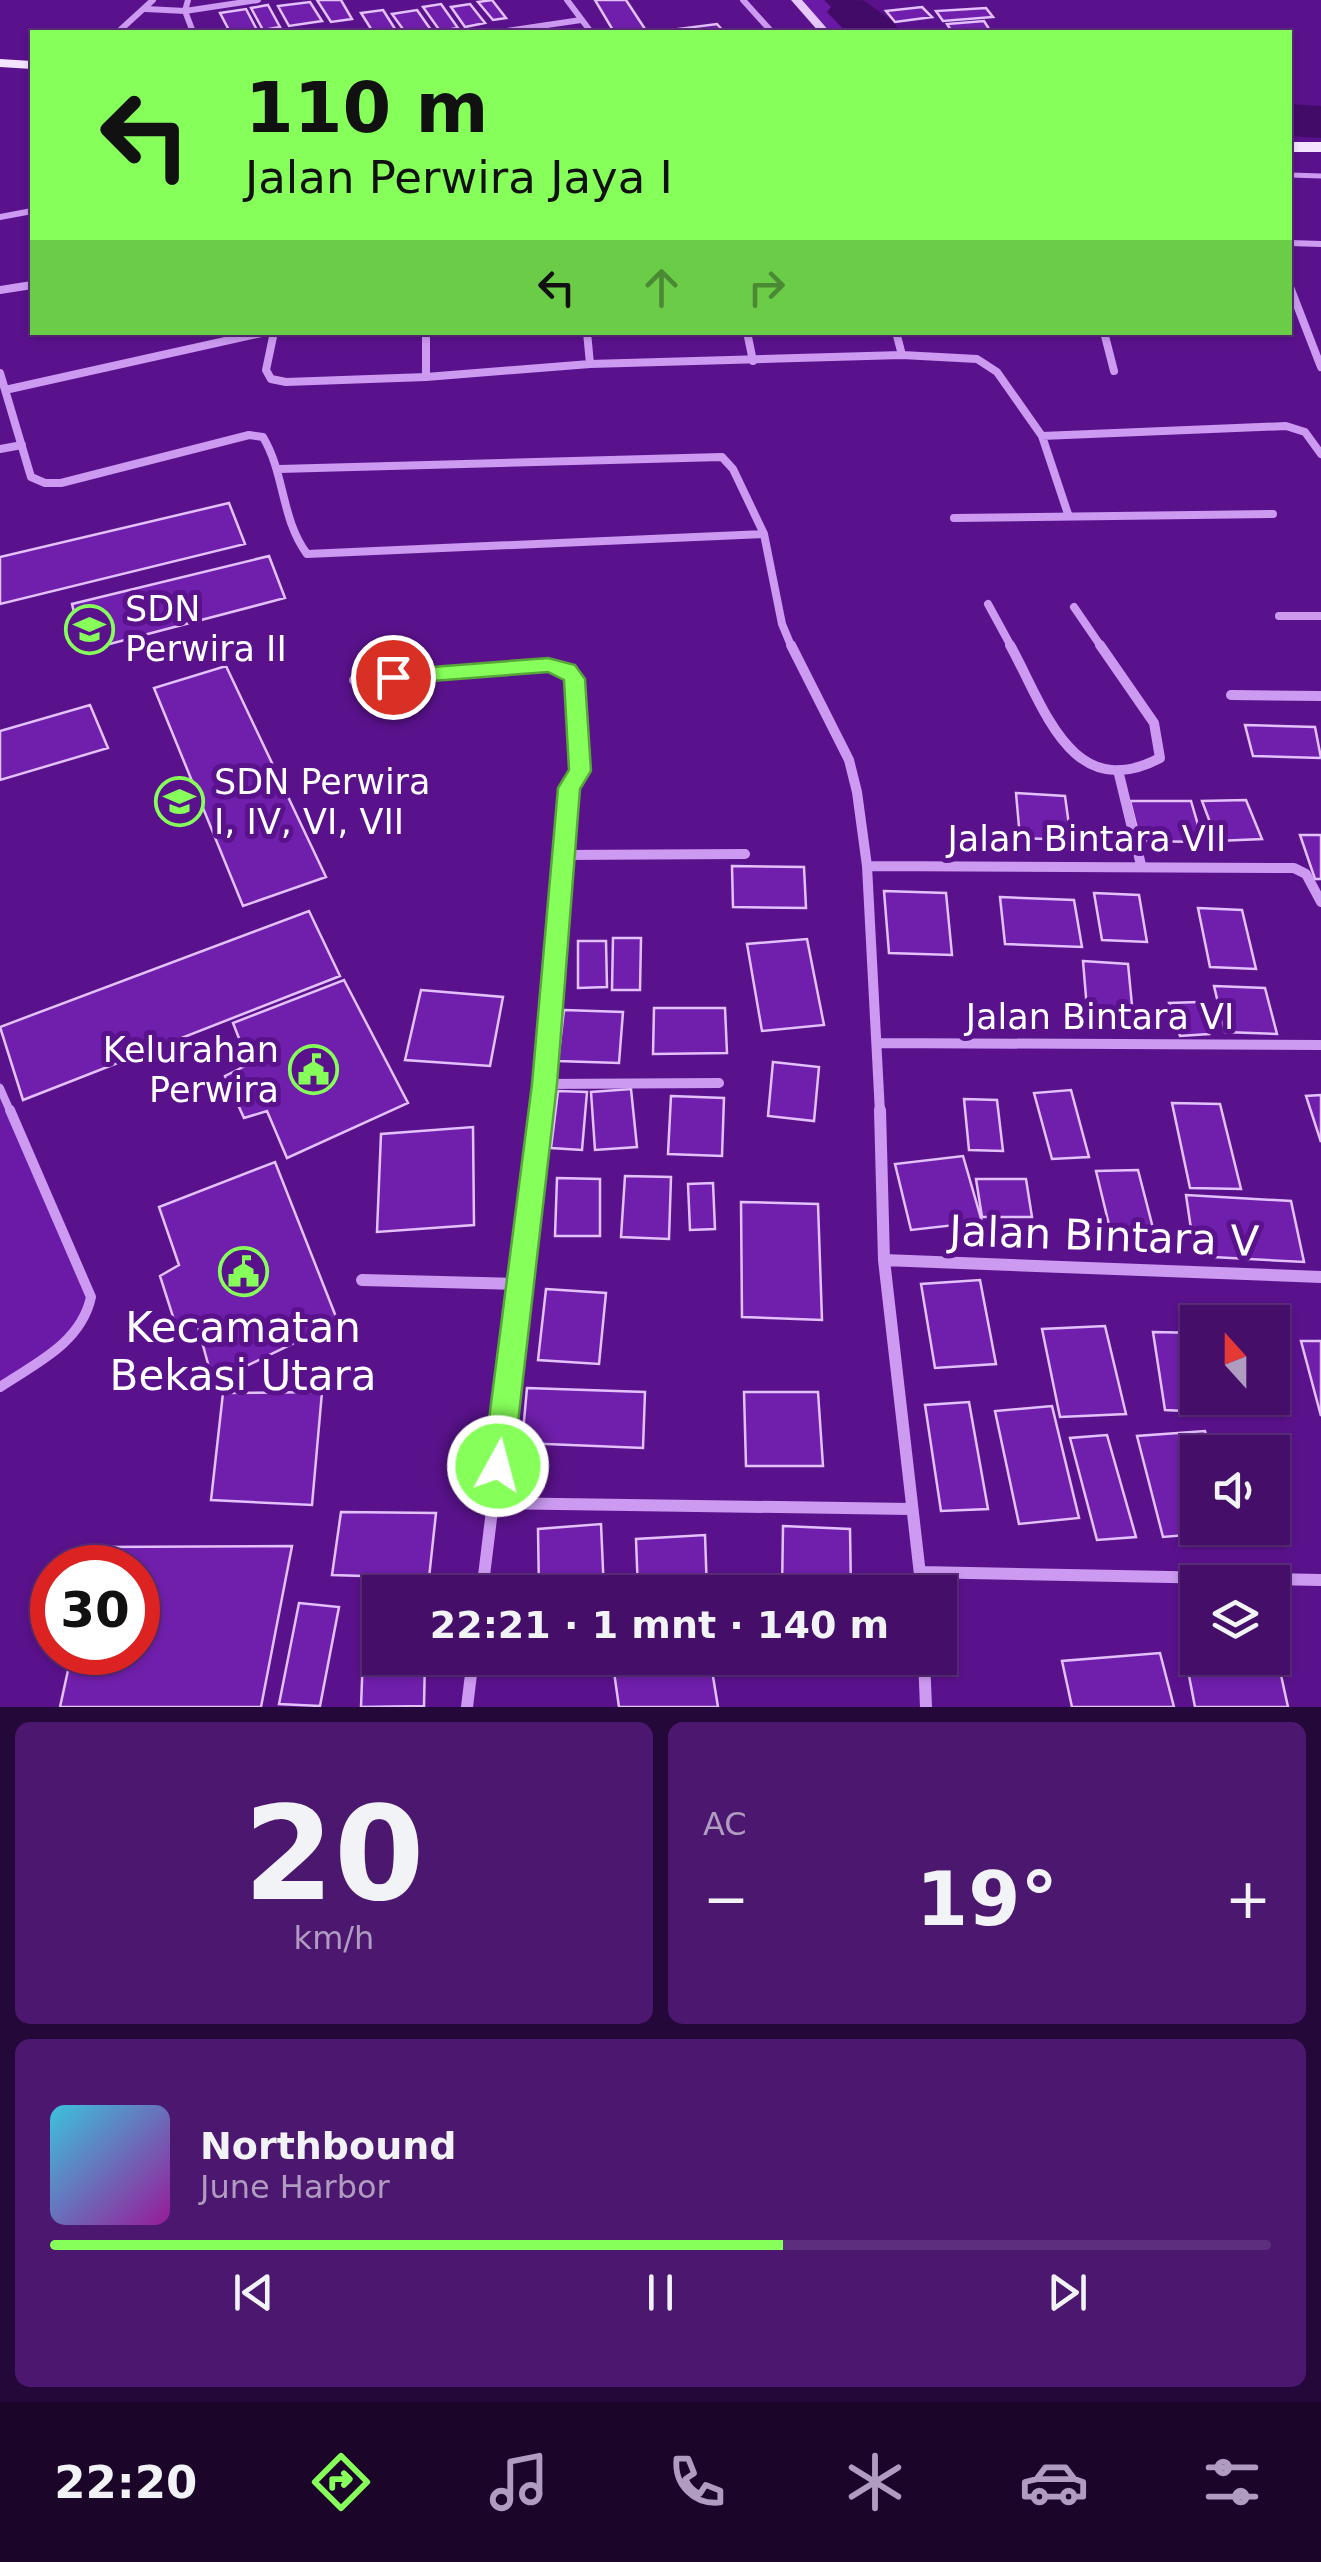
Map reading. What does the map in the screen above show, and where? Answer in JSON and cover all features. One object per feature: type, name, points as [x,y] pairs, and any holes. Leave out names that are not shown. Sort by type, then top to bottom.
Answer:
[{"type":"main road","points":[[0,63],[30,65]]},
{"type":"main road","points":[[1292,146],[1321,148]]},
{"type":"street","points":[[120,30],[152,0]]},
{"type":"street","points":[[188,0],[184,10],[192,30]]},
{"type":"street","points":[[146,9],[184,10],[258,0]]},
{"type":"street","points":[[566,0],[590,30]]},
{"type":"street","points":[[743,0],[770,30]]},
{"type":"street","points":[[796,0],[823,30]]},
{"type":"street","points":[[514,30],[581,20]]},
{"type":"street","points":[[0,217],[30,211]]},
{"type":"street","points":[[1292,243],[1321,244]]},
{"type":"street","points":[[0,290],[30,285]]},
{"type":"street","points":[[1292,291],[1321,367]]},
{"type":"street","points":[[5,390],[252,335]]},
{"type":"street","points":[[273,335],[266,370],[271,379],[286,382],[426,377],[590,364],[902,355],[976,359],[997,372],[1042,436],[1068,514]]},
{"type":"street","points":[[426,335],[426,377]]},
{"type":"street","points":[[587,335],[590,364]]},
{"type":"street","points":[[749,335],[754,361]]},
{"type":"street","points":[[897,335],[902,355]]},
{"type":"street","points":[[1105,335],[1114,371]]},
{"type":"street","points":[[0,373],[31,477],[45,483],[61,483],[249,436],[263,437],[279,468],[297,544],[307,554],[764,534]]},
{"type":"street","points":[[1042,436],[1286,426],[1305,432],[1321,454]]},
{"type":"street","points":[[0,449],[22,445]]},
{"type":"street","points":[[279,468],[722,456],[733,470],[764,534],[782,624],[848,760],[858,792],[867,866],[878,1043],[884,1260],[921,1575]]},
{"type":"street","points":[[954,518],[1273,514]]},
{"type":"street","points":[[988,604],[1061,738],[1077,759],[1118,770],[1148,766],[1160,758],[1154,723],[1074,607]]},
{"type":"street","points":[[1280,616],[1321,616]]},
{"type":"street","points":[[354,680],[548,665],[568,670],[574,679],[580,771],[569,788],[544,1084],[484,1575]]},
{"type":"street","points":[[1231,695],[1321,696]]},
{"type":"street","points":[[1118,770],[1140,865]]},
{"type":"street","points":[[562,855],[745,854]]},
{"type":"street","name":"Jalan Bintara VII","points":[[867,866],[1294,868],[1306,874],[1321,902]]},
{"type":"street","name":"Jalan Bintara VI","points":[[878,1043],[1321,1045]]},
{"type":"street","points":[[544,1084],[718,1083]]},
{"type":"street","name":"Jalan Bintara V","points":[[884,1260],[1321,1277]]},
{"type":"street","points":[[362,1280],[521,1284]]},
{"type":"street","points":[[493,1503],[911,1509]]},
{"type":"street","points":[[921,1572],[1321,1580]]},
{"type":"street","points":[[467,1707],[471,1675]]},
{"type":"street","points":[[925,1675],[926,1707]]},
{"type":"lane","points":[[1292,175],[1321,176]]},
{"type":"lane","points":[[0,1088],[91,1297],[90,1314],[78,1331],[0,1388]]},
{"type":"shaded area","points":[[796,0],[837,0],[872,30],[823,30]]},
{"type":"shaded area","points":[[0,1080],[91,1297],[78,1331],[0,1387]]},
{"type":"building","points":[[317,0],[341,0],[352,19],[331,22]]},
{"type":"building","points":[[492,0],[506,18],[493,20],[478,2]]},
{"type":"building","points":[[595,0],[626,0],[646,30],[613,30]]},
{"type":"building","points":[[310,2],[322,21],[289,26],[278,6]]},
{"type":"building","points":[[441,4],[458,28],[439,30],[423,7]]},
{"type":"building","points":[[470,4],[485,23],[465,27],[451,7]]},
{"type":"building","points":[[268,5],[280,27],[263,30],[251,8]]},
{"type":"building","points":[[922,7],[932,17],[895,22],[886,11]]},
{"type":"building","points":[[986,8],[993,17],[943,21],[936,11]]},
{"type":"building","points":[[246,9],[257,30],[229,30],[220,13]]},
{"type":"building","points":[[383,10],[396,30],[372,30],[361,13]]},
{"type":"building","points":[[417,10],[431,30],[404,30],[392,14]]},
{"type":"building","points":[[984,21],[990,30],[951,30],[947,24]]},
{"type":"building","points":[[717,24],[722,30],[670,30]]},
{"type":"building","points":[[229,503],[245,544],[0,604],[0,557]]},
{"type":"building","points":[[269,556],[285,598],[83,651],[72,604]]},
{"type":"building","points":[[226,666],[326,877],[243,906],[154,688]]},
{"type":"building","points":[[90,705],[108,748],[0,780],[0,731]]},
{"type":"building","points":[[1245,725],[1315,727],[1321,758],[1253,756]]},
{"type":"building","points":[[1016,793],[1065,796],[1071,840],[1020,838]]},
{"type":"building","points":[[1246,800],[1262,839],[1217,841],[1202,801]]},
{"type":"building","points":[[1130,801],[1191,801],[1203,842],[1140,841]]},
{"type":"building","points":[[1300,835],[1321,835],[1321,879],[1315,879]]},
{"type":"building","points":[[732,866],[804,867],[806,908],[733,907]]},
{"type":"building","points":[[884,891],[946,893],[952,955],[889,953]]},
{"type":"building","points":[[1094,893],[1139,895],[1147,942],[1102,940]]},
{"type":"building","points":[[1000,897],[1074,900],[1082,947],[1005,944]]},
{"type":"building","points":[[1198,908],[1242,910],[1256,969],[1210,967]]},
{"type":"building","points":[[309,911],[340,976],[23,1100],[0,1027]]},
{"type":"building","points":[[613,938],[641,938],[640,990],[612,990]]},
{"type":"building","points":[[807,939],[824,1025],[762,1031],[747,944]]},
{"type":"building","points":[[578,941],[606,941],[607,987],[578,988]]},
{"type":"building","points":[[1083,961],[1128,964],[1134,1026],[1088,1021]]},
{"type":"building","name":"Kelurahan Perwira","points":[[344,980],[408,1103],[287,1158],[267,1111],[244,1118],[225,1076],[249,1064],[233,1023]]},
{"type":"building","points":[[1214,986],[1265,988],[1277,1034],[1225,1032]]},
{"type":"building","points":[[421,990],[503,997],[490,1066],[405,1060]]},
{"type":"building","points":[[1198,1002],[1209,1034],[1180,1036],[1169,1003]]},
{"type":"building","points":[[654,1008],[725,1008],[727,1053],[653,1054]]},
{"type":"building","points":[[564,1010],[623,1012],[619,1063],[558,1061]]},
{"type":"building","points":[[773,1062],[819,1067],[814,1121],[768,1116]]},
{"type":"building","points":[[631,1089],[637,1147],[595,1150],[591,1092]]},
{"type":"building","points":[[1071,1090],[1089,1157],[1052,1159],[1034,1093]]},
{"type":"building","points":[[558,1091],[587,1092],[582,1150],[551,1148]]},
{"type":"building","points":[[1321,1095],[1321,1142],[1306,1096]]},
{"type":"building","points":[[671,1096],[724,1098],[722,1156],[668,1154]]},
{"type":"building","points":[[964,1099],[997,1100],[1003,1151],[969,1150]]},
{"type":"building","points":[[1172,1103],[1220,1104],[1241,1189],[1190,1188]]},
{"type":"building","points":[[473,1127],[474,1225],[377,1232],[381,1134]]},
{"type":"building","points":[[963,1156],[982,1222],[911,1230],[895,1164]]},
{"type":"building","name":"Kecamatan Bekasi Utara","points":[[275,1162],[338,1322],[213,1382],[195,1316],[175,1323],[160,1276],[179,1265],[159,1207]]},
{"type":"building","points":[[1138,1170],[1154,1232],[1111,1233],[1096,1171]]},
{"type":"building","points":[[625,1176],[671,1177],[669,1239],[621,1237]]},
{"type":"building","points":[[557,1178],[600,1179],[600,1236],[555,1236]]},
{"type":"building","points":[[976,1179],[1026,1179],[1032,1217],[982,1217]]},
{"type":"building","points":[[713,1183],[715,1229],[690,1230],[688,1184]]},
{"type":"building","points":[[1186,1195],[1291,1201],[1304,1262],[1195,1256]]},
{"type":"building","points":[[741,1202],[818,1204],[822,1320],[742,1317]]},
{"type":"building","points":[[980,1280],[996,1364],[935,1368],[921,1284]]},
{"type":"building","points":[[546,1289],[606,1293],[599,1364],[538,1360]]},
{"type":"building","points":[[1105,1326],[1126,1414],[1060,1417],[1042,1329]]},
{"type":"building","points":[[1153,1332],[1180,1333],[1180,1411],[1165,1410]]},
{"type":"building","points":[[1301,1341],[1321,1341],[1321,1416]]},
{"type":"building","points":[[527,1388],[645,1392],[643,1448],[522,1443]]},
{"type":"building","points":[[322,1392],[312,1505],[211,1500],[223,1393]]},
{"type":"building","points":[[744,1392],[818,1392],[823,1466],[746,1466]]},
{"type":"building","points":[[969,1402],[988,1509],[941,1511],[925,1405]]},
{"type":"building","points":[[1052,1406],[1079,1518],[1019,1524],[995,1411]]},
{"type":"building","points":[[1205,1431],[1206,1435],[1180,1435],[1180,1536],[1163,1537],[1137,1436]]},
{"type":"building","points":[[1107,1435],[1136,1537],[1097,1540],[1070,1438]]},
{"type":"building","points":[[341,1512],[436,1513],[429,1575],[332,1575]]},
{"type":"building","points":[[601,1524],[603,1575],[539,1575],[538,1529]]},
{"type":"building","points":[[783,1526],[850,1529],[851,1575],[782,1575]]},
{"type":"building","points":[[705,1535],[706,1575],[637,1575],[636,1539]]},
{"type":"building","points":[[292,1546],[261,1707],[60,1707],[67,1675],[160,1675],[160,1547]]},
{"type":"building","points":[[299,1603],[339,1607],[320,1706],[279,1704]]},
{"type":"building","points":[[1160,1653],[1174,1707],[1072,1707],[1062,1661]]},
{"type":"building","points":[[362,1675],[425,1675],[424,1706],[361,1707]]},
{"type":"building","points":[[614,1675],[713,1675],[718,1707],[619,1707]]},
{"type":"building","points":[[1189,1675],[1281,1675],[1288,1707],[1195,1707]]},
{"type":"waterway","points":[[838,0],[852,12]]},
{"type":"waterway","points":[[852,12],[873,30]]},
{"type":"waterway","points":[[1292,120],[1321,122]]},
{"type":"place","name":"SDN Perwira II","points":[[90,629]]},
{"type":"place","name":"SDN Perwira I, IV, VI, VII","points":[[179,802]]},
{"type":"place","name":"Kelurahan Perwira","points":[[314,1070]]},
{"type":"place","name":"Kecamatan Bekasi Utara","points":[[243,1271]]},
{"type":"route","points":[[393,677],[548,665],[568,670],[574,679],[580,771],[569,788],[544,1084],[498,1466]]}]
